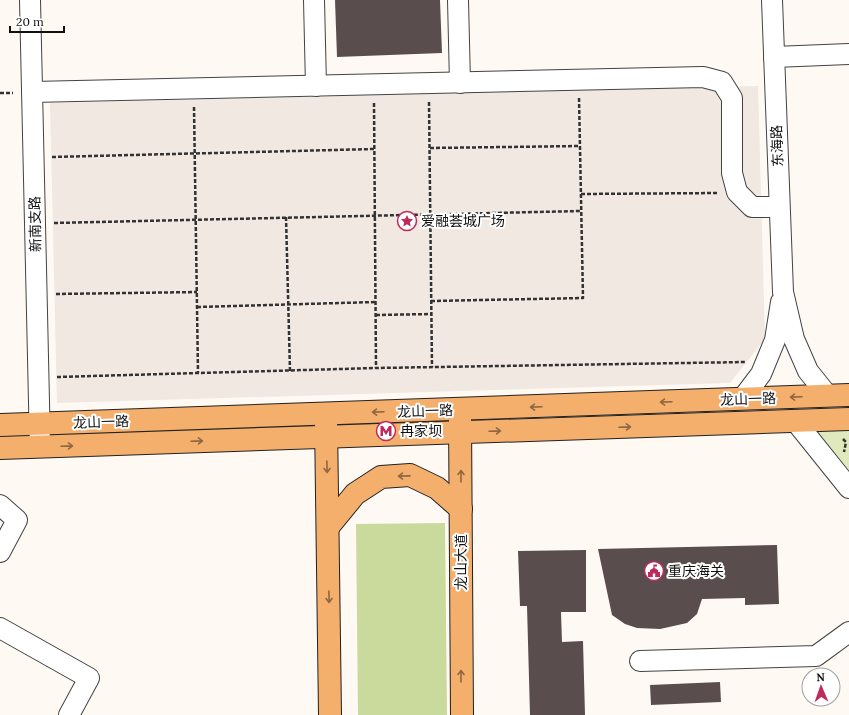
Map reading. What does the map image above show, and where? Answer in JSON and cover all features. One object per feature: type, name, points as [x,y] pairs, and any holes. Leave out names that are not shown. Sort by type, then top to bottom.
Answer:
[{"type":"main road","name":"龙山一路","points":[[0,425],[839,396]]},
{"type":"main road","name":"龙山大道","points":[[460,410],[462,715]]},
{"type":"main road","points":[[326,414],[330,715]]},
{"type":"main road","name":"龙山一路","points":[[0,448],[327,436],[849,420]]},
{"type":"main road","points":[[328,527],[355,494],[381,477],[410,475],[436,488],[461,509]]},
{"type":"street","name":"新南支路","points":[[30,0],[40,447]]},
{"type":"street","points":[[314,0],[316,86]]},
{"type":"street","points":[[458,0],[460,82]]},
{"type":"street","name":"东海路","points":[[742,399],[761,374],[766,361],[784,340],[772,0]]},
{"type":"street","points":[[774,56],[849,54]]},
{"type":"street","points":[[32,92],[703,77],[722,82],[732,98],[732,173],[737,192],[752,207],[779,207]]},
{"type":"street","points":[[784,340],[808,371],[839,396]]},
{"type":"street","points":[[796,422],[849,488]]},
{"type":"street","points":[[0,505],[17,520],[0,552]]},
{"type":"street","points":[[0,628],[89,678],[68,715]]},
{"type":"street","points":[[640,661],[816,656],[849,632]]},
{"type":"path","points":[[431,301],[584,298],[579,80]]},
{"type":"path","points":[[429,83],[432,367]]},
{"type":"path","points":[[373,85],[376,368]]},
{"type":"path","points":[[193,89],[198,374]]},
{"type":"path","points":[[430,148],[580,146]]},
{"type":"path","points":[[34,158],[374,149]]},
{"type":"path","points":[[581,194],[737,192]]},
{"type":"path","points":[[35,223],[582,211]]},
{"type":"path","points":[[286,218],[290,371]]},
{"type":"path","points":[[37,295],[197,292]]},
{"type":"path","points":[[197,307],[376,302]]},
{"type":"path","points":[[376,315],[432,314]]},
{"type":"path","points":[[39,378],[376,368],[766,361]]},
{"type":"green space","points":[[849,429],[849,470],[816,430]]},
{"type":"green space","points":[[445,523],[447,715],[358,715],[356,524]]},
{"type":"shaded area","name":"爱融荟城广场","points":[[758,86],[765,339],[730,383],[57,403],[50,103]]},
{"type":"building","points":[[335,0],[440,0],[442,53],[337,57]]},
{"type":"building","points":[[777,545],[779,604],[745,605],[745,598],[702,599],[697,614],[687,623],[660,629],[637,628],[625,624],[612,615],[598,549]]},
{"type":"building","points":[[586,550],[586,612],[561,612],[562,642],[583,641],[585,715],[530,715],[527,606],[520,606],[518,551]]},
{"type":"building","points":[[720,682],[721,702],[651,705],[650,685]]},
{"type":"place","name":"爱融荟城广场","points":[[407,221]]},
{"type":"place","name":"冉家坝","points":[[386,431]]},
{"type":"place","name":"重庆海关","points":[[654,571]]}]
